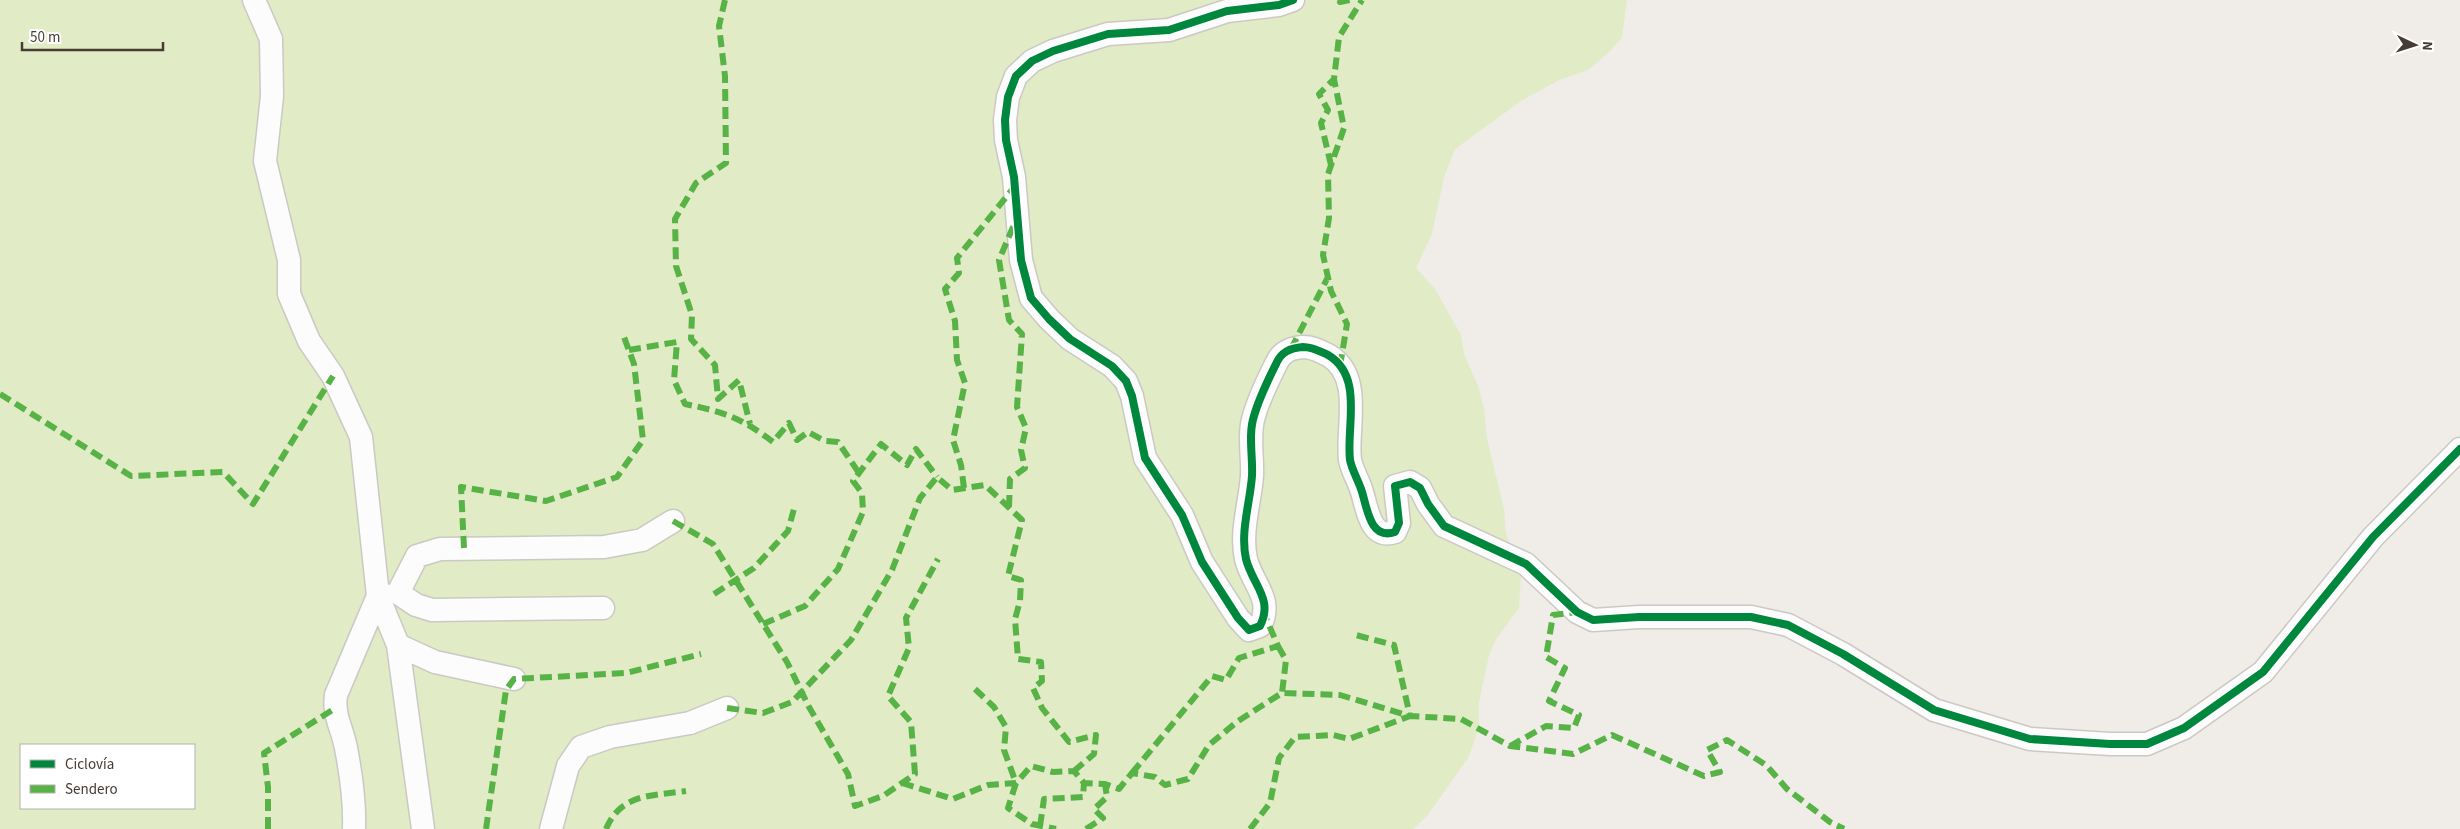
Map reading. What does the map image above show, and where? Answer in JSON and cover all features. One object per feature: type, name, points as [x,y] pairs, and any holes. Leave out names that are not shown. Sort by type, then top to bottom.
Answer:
[{"type":"street","points":[[254,0],[271,39],[272,96],[265,161],[289,260],[289,294],[309,341],[333,376],[361,437],[398,645],[423,829]]},
{"type":"street","points":[[1293,0],[1278,5],[1227,11],[1169,30],[1108,34],[1053,51],[1032,60],[1016,76],[1008,97],[1005,120],[1006,140],[1014,177],[1021,260],[1031,298],[1070,339],[1112,366],[1126,381],[1132,396],[1145,458],[1182,515],[1202,562],[1238,618],[1249,630],[1260,626],[1265,616],[1263,598],[1246,559],[1245,523],[1252,477],[1253,418],[1280,356],[1291,349],[1317,349],[1334,359],[1346,373],[1351,403],[1350,461],[1364,497],[1370,521],[1377,530],[1389,534],[1395,532],[1399,523],[1395,486],[1410,482],[1420,488],[1428,504],[1444,526],[1526,564],[1577,612],[1593,620],[1639,617],[1751,617],[1788,626],[1843,654],[1934,710],[2030,739],[2110,744],[2148,744],[2184,728],[2218,706],[2263,672],[2373,537],[2460,449]]},
{"type":"street","points":[[354,829],[353,787],[346,745],[334,709],[336,695],[388,594],[417,556],[440,549],[604,547],[642,540],[673,521]]},
{"type":"street","points":[[388,594],[432,610],[603,608]]},
{"type":"street","points":[[398,645],[435,662],[514,679]]},
{"type":"street","points":[[551,829],[568,766],[581,748],[610,737],[690,723],[726,708]]},
{"type":"green space","points":[[0,0],[1627,0],[1622,38],[1607,54],[1588,70],[1559,80],[1521,101],[1455,149],[1444,177],[1432,234],[1416,268],[1435,289],[1461,335],[1464,354],[1478,386],[1484,408],[1487,439],[1504,509],[1506,534],[1521,575],[1519,608],[1496,639],[1489,655],[1479,702],[1479,728],[1468,758],[1427,816],[1413,829],[0,829]]},
{"type":"marked path","points":[[725,0],[719,26],[725,76],[726,163],[696,183],[675,219],[676,266],[692,315],[691,339],[715,365],[718,399],[739,380],[750,424]]},
{"type":"marked path","points":[[1341,0],[1340,2],[1350,0]]},
{"type":"marked path","points":[[1340,366],[1347,324],[1331,291],[1323,255],[1329,218],[1328,174],[1344,128],[1334,79],[1339,37],[1362,0]]},
{"type":"marked path","points":[[1331,165],[1321,123],[1328,110],[1319,94],[1334,79]]},
{"type":"marked path","points":[[964,488],[961,465],[953,440],[965,383],[957,360],[955,321],[945,289],[959,273],[957,258],[1015,186]]},
{"type":"marked path","points":[[1009,507],[1010,479],[1025,468],[1021,450],[1026,428],[1017,407],[1022,334],[1009,320],[999,260],[1016,220]]},
{"type":"marked path","points":[[1291,349],[1328,277]]},
{"type":"marked path","points":[[464,548],[461,487],[546,501],[617,477],[643,440],[634,364],[624,337]]},
{"type":"marked path","points":[[629,350],[677,342],[674,380],[685,404],[732,417],[752,427],[773,442],[789,423],[797,440],[808,432],[825,441],[838,442],[859,473]]},
{"type":"marked path","points":[[0,394],[131,476],[223,472],[253,504],[333,376]]},
{"type":"marked path","points":[[763,624],[805,606],[838,569],[863,512],[862,493],[853,481],[881,444],[907,465],[916,449],[937,477]]},
{"type":"marked path","points":[[727,708],[763,713],[792,702],[851,640],[892,570],[920,498],[937,477],[952,490],[985,485],[1022,520],[1008,576],[1021,580],[1020,601],[1015,619],[1018,659],[1041,662],[1042,681],[1033,688],[1042,708],[1069,742],[1096,735],[1094,754],[1074,771]]},
{"type":"marked path","points":[[714,594],[754,568],[788,531],[795,505]]},
{"type":"marked path","points":[[673,521],[713,544],[787,662],[809,707],[848,774],[855,806],[883,796],[915,774],[911,722],[888,696],[909,648],[906,618],[938,559]]},
{"type":"marked path","points":[[1510,746],[1546,726],[1574,728],[1579,715],[1549,701],[1565,668],[1546,657],[1553,615],[1577,612]]},
{"type":"marked path","points":[[1132,773],[1212,676],[1226,680],[1239,658],[1278,646],[1265,616]]},
{"type":"marked path","points":[[1250,829],[1270,803],[1279,758],[1295,737],[1333,735],[1349,739],[1410,716],[1394,645],[1356,635]]},
{"type":"marked path","points":[[1278,646],[1286,660],[1282,693]]},
{"type":"marked path","points":[[486,829],[506,690],[514,679],[626,673],[701,654]]},
{"type":"marked path","points":[[975,689],[994,707],[1006,727],[1004,750],[1016,783],[1008,808],[1032,824],[1056,829]]},
{"type":"marked path","points":[[902,783],[953,799],[988,785],[1016,783],[1031,766],[1053,772],[1074,771],[1084,783],[1105,784],[1119,789],[1132,773],[1155,777],[1165,785],[1188,779],[1209,745],[1238,721],[1282,693],[1340,695],[1410,716],[1461,719],[1510,746],[1573,754],[1612,735],[1704,776],[1720,772],[1707,750],[1727,740],[1766,765],[1787,789],[1830,822],[1844,829]]},
{"type":"marked path","points":[[268,829],[268,787],[264,753],[334,709]]},
{"type":"marked path","points":[[1040,826],[1044,799],[1083,797],[1084,783]]},
{"type":"marked path","points":[[1086,829],[1103,818],[1094,809],[1107,797],[1105,784]]},
{"type":"marked path","points":[[606,829],[612,817],[629,802],[639,798],[686,791]]},
{"type":"cycle path","points":[[1293,0],[1279,5],[1227,11],[1169,30],[1108,34],[1053,51],[1032,61],[1016,76],[1008,97],[1005,120],[1006,140],[1014,177],[1021,260],[1031,298],[1070,339],[1112,366],[1126,381],[1132,396],[1145,458],[1182,515],[1202,562],[1238,618],[1249,630],[1260,626],[1265,608],[1249,568],[1244,549],[1252,476],[1252,423],[1261,396],[1280,356],[1286,351],[1303,347],[1328,355],[1339,364],[1346,376],[1350,389],[1351,403],[1350,460],[1370,520],[1374,527],[1380,531],[1386,533],[1395,532],[1399,523],[1395,486],[1410,482],[1420,488],[1428,504],[1444,526],[1526,564],[1577,612],[1593,620],[1639,617],[1751,617],[1788,625],[1843,654],[1934,710],[2030,739],[2110,744],[2147,744],[2184,728],[2263,672],[2373,537],[2460,449]]}]
